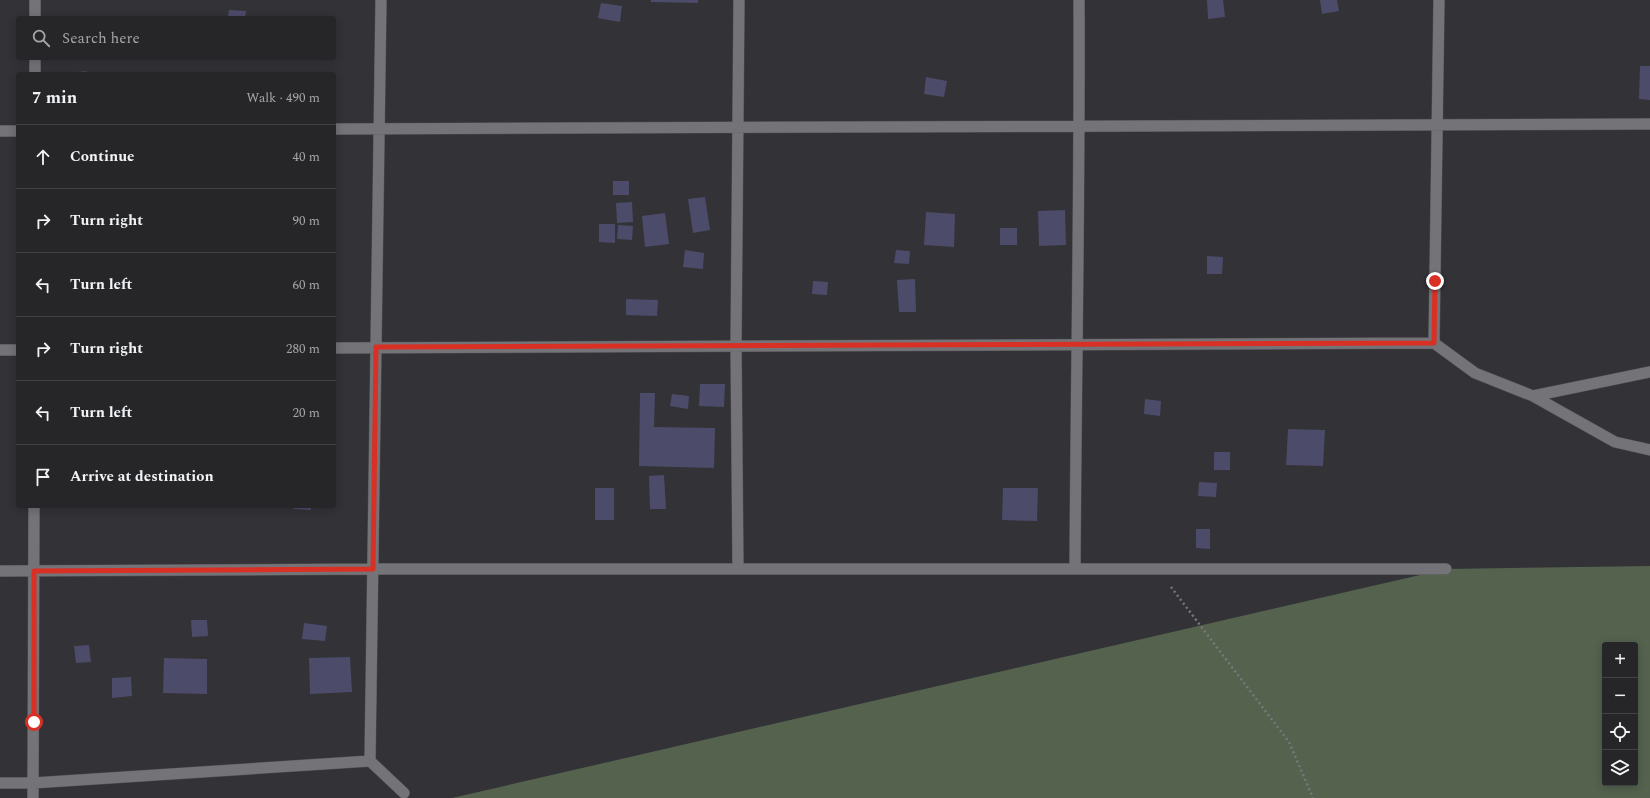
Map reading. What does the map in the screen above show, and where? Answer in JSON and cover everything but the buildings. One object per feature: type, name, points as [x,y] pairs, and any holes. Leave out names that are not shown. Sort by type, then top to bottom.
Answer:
[{"type":"street","points":[[35,16],[36,0]]},
{"type":"street","points":[[370,761],[381,0]]},
{"type":"street","points":[[738,569],[736,346],[739,0]]},
{"type":"street","points":[[1075,569],[1076,344],[1080,126],[1079,0]]},
{"type":"street","points":[[1434,343],[1439,0]]},
{"type":"street","points":[[35,60],[35,72]]},
{"type":"street","points":[[336,129],[1650,124]]},
{"type":"street","points":[[0,131],[16,131]]},
{"type":"street","points":[[336,348],[1434,343],[1475,373],[1533,396],[1615,442],[1650,450]]},
{"type":"street","points":[[0,350],[16,350]]},
{"type":"street","points":[[1533,396],[1650,372]]},
{"type":"street","points":[[33,798],[34,508]]},
{"type":"street","points":[[0,571],[373,569],[1446,569]]},
{"type":"street","points":[[0,783],[33,783],[370,761],[404,793]]},
{"type":"path","points":[[1157,569],[1289,742],[1313,798]]},
{"type":"green space","points":[[1650,566],[1650,798],[452,798],[1446,569]]},
{"type":"route","points":[[34,722],[34,571],[373,569],[376,347],[1434,343],[1435,281]]}]
